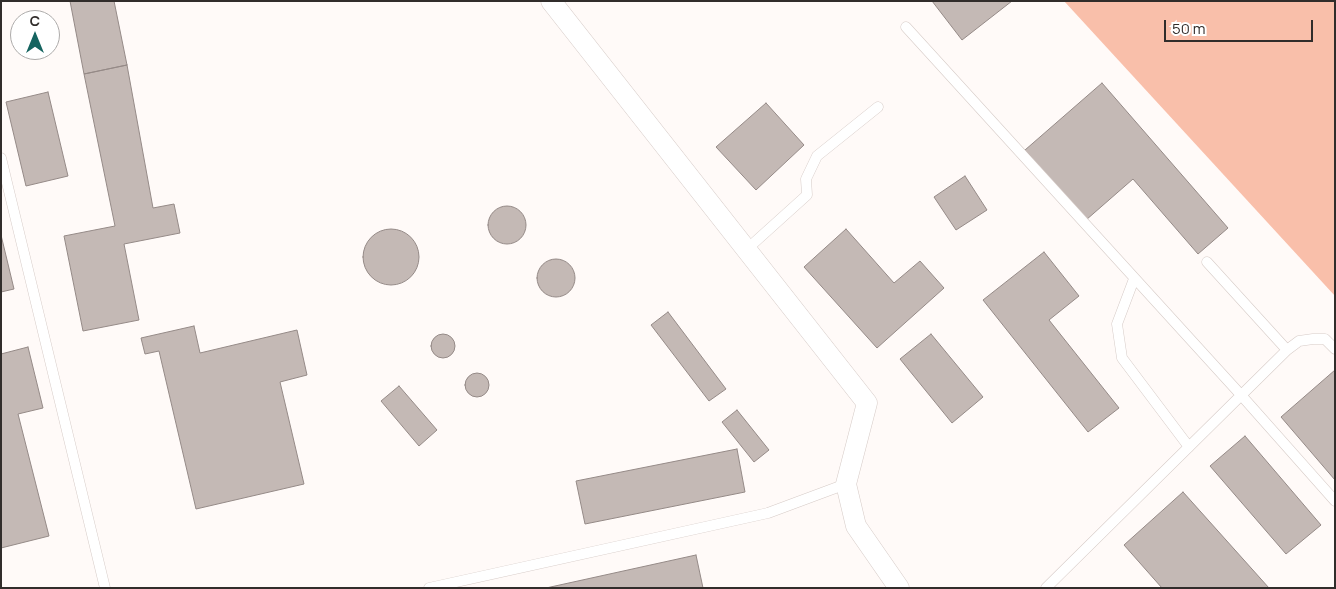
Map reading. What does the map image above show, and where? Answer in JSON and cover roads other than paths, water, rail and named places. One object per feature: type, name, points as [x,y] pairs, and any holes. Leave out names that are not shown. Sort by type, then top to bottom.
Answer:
[{"type":"street","points":[[551,1],[867,403],[846,484],[856,526],[900,588]]},
{"type":"lane","points":[[906,27],[1335,502]]},
{"type":"lane","points":[[746,250],[807,195],[806,179],[817,156],[878,107]]},
{"type":"lane","points":[[1,158],[105,588]]},
{"type":"lane","points":[[1207,262],[1287,350]]},
{"type":"lane","points":[[1134,279],[1117,324],[1122,358],[1189,447]]},
{"type":"lane","points":[[1046,588],[1287,350],[1299,341],[1313,339],[1325,339],[1335,349]]},
{"type":"lane","points":[[429,588],[768,513],[846,484]]}]
